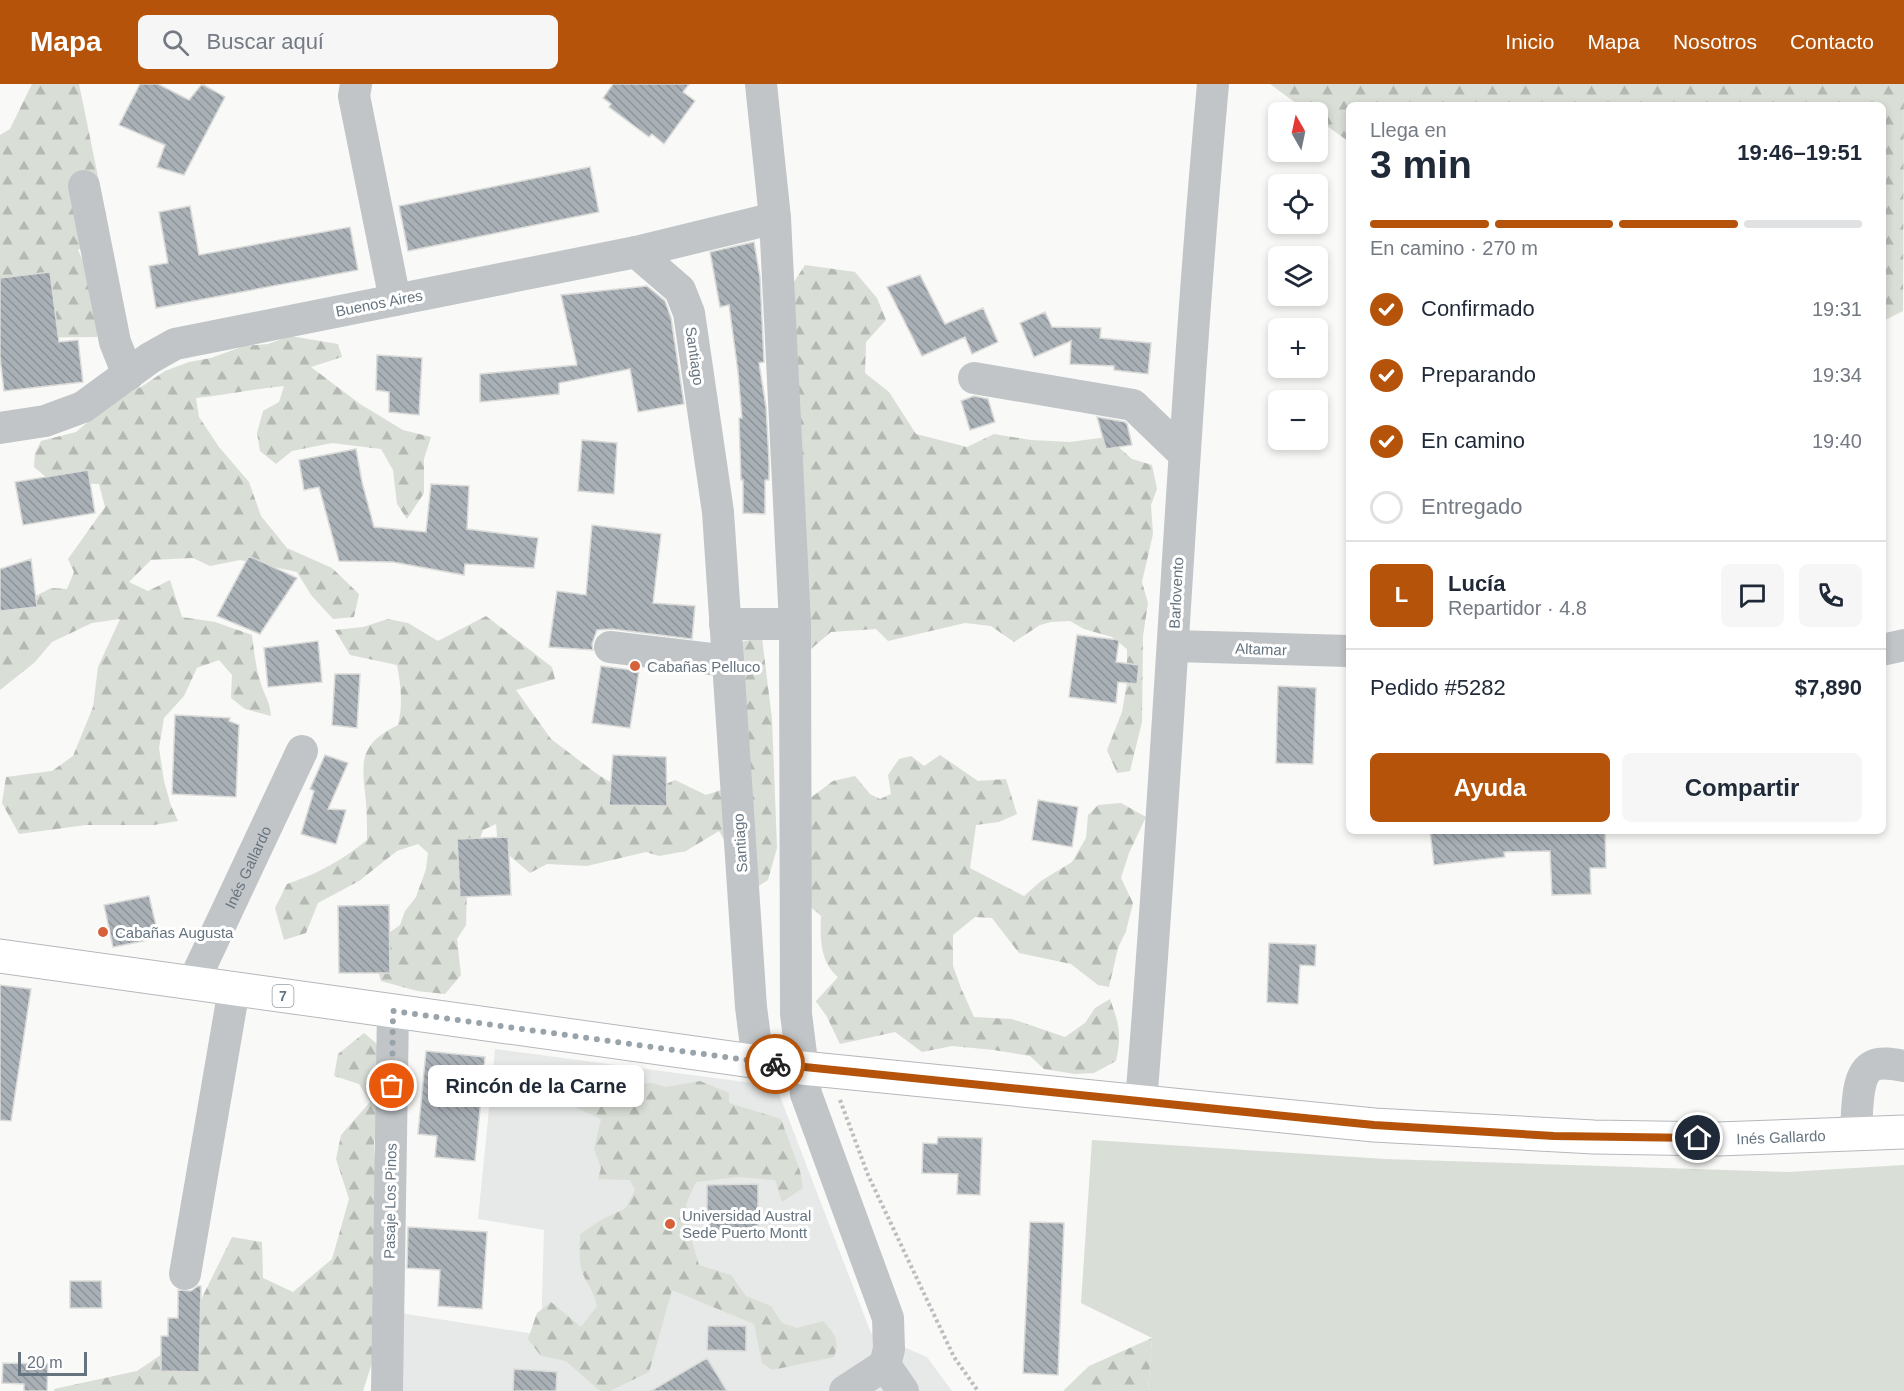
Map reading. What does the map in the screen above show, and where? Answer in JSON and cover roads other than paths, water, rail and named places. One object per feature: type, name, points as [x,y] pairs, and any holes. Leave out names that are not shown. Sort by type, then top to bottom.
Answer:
[{"type":"highway","name":"Inés Gallardo","points":[[0,956],[758,1062],[1374,1125],[1495,1133],[1718,1139],[1904,1132]]},
{"type":"street","points":[[357,84],[354,96],[395,300]]},
{"type":"street","points":[[761,84],[775,218],[795,624],[796,1014],[815,1069],[806,1094],[888,1318],[889,1349],[885,1365],[851,1389]]},
{"type":"street","name":"Barlovento","points":[[1141,1102],[1184,453],[1213,84]]},
{"type":"street","points":[[84,186],[115,342],[128,375]]},
{"type":"street","name":"Buenos Aires","points":[[0,428],[45,421],[83,407],[150,358],[175,344],[636,252],[775,218]]},
{"type":"street","name":"Santiago","points":[[636,252],[680,290],[689,313],[718,512],[751,1007],[758,1062]]},
{"type":"street","points":[[974,378],[1133,405],[1184,453]]},
{"type":"street","points":[[725,624],[795,624]]},
{"type":"street","points":[[1886,649],[1904,645]]},
{"type":"street","name":"Altamar","points":[[1173,646],[1346,651]]},
{"type":"street","points":[[610,647],[728,661]]},
{"type":"street","name":"Inés Gallardo","points":[[193,983],[302,751]]},
{"type":"street","points":[[184,1274],[234,989]]},
{"type":"street","name":"Pasaje Los Pinos","points":[[387,1391],[393,1011]]},
{"type":"street","points":[[1857,1134],[1856,1111],[1862,1077],[1866,1070],[1886,1063],[1904,1066]]},
{"type":"street","points":[[885,1365],[903,1391]]},
{"type":"place","name":"Cabañas Pelluco","points":[[635,666]]},
{"type":"place","name":"Cabañas Augusta","points":[[103,932]]},
{"type":"place","name":"Rincón de la Carne","points":[[392,1086]]},
{"type":"place","name":"Universidad Austral Sede Puerto Montt","points":[[670,1224]]}]
